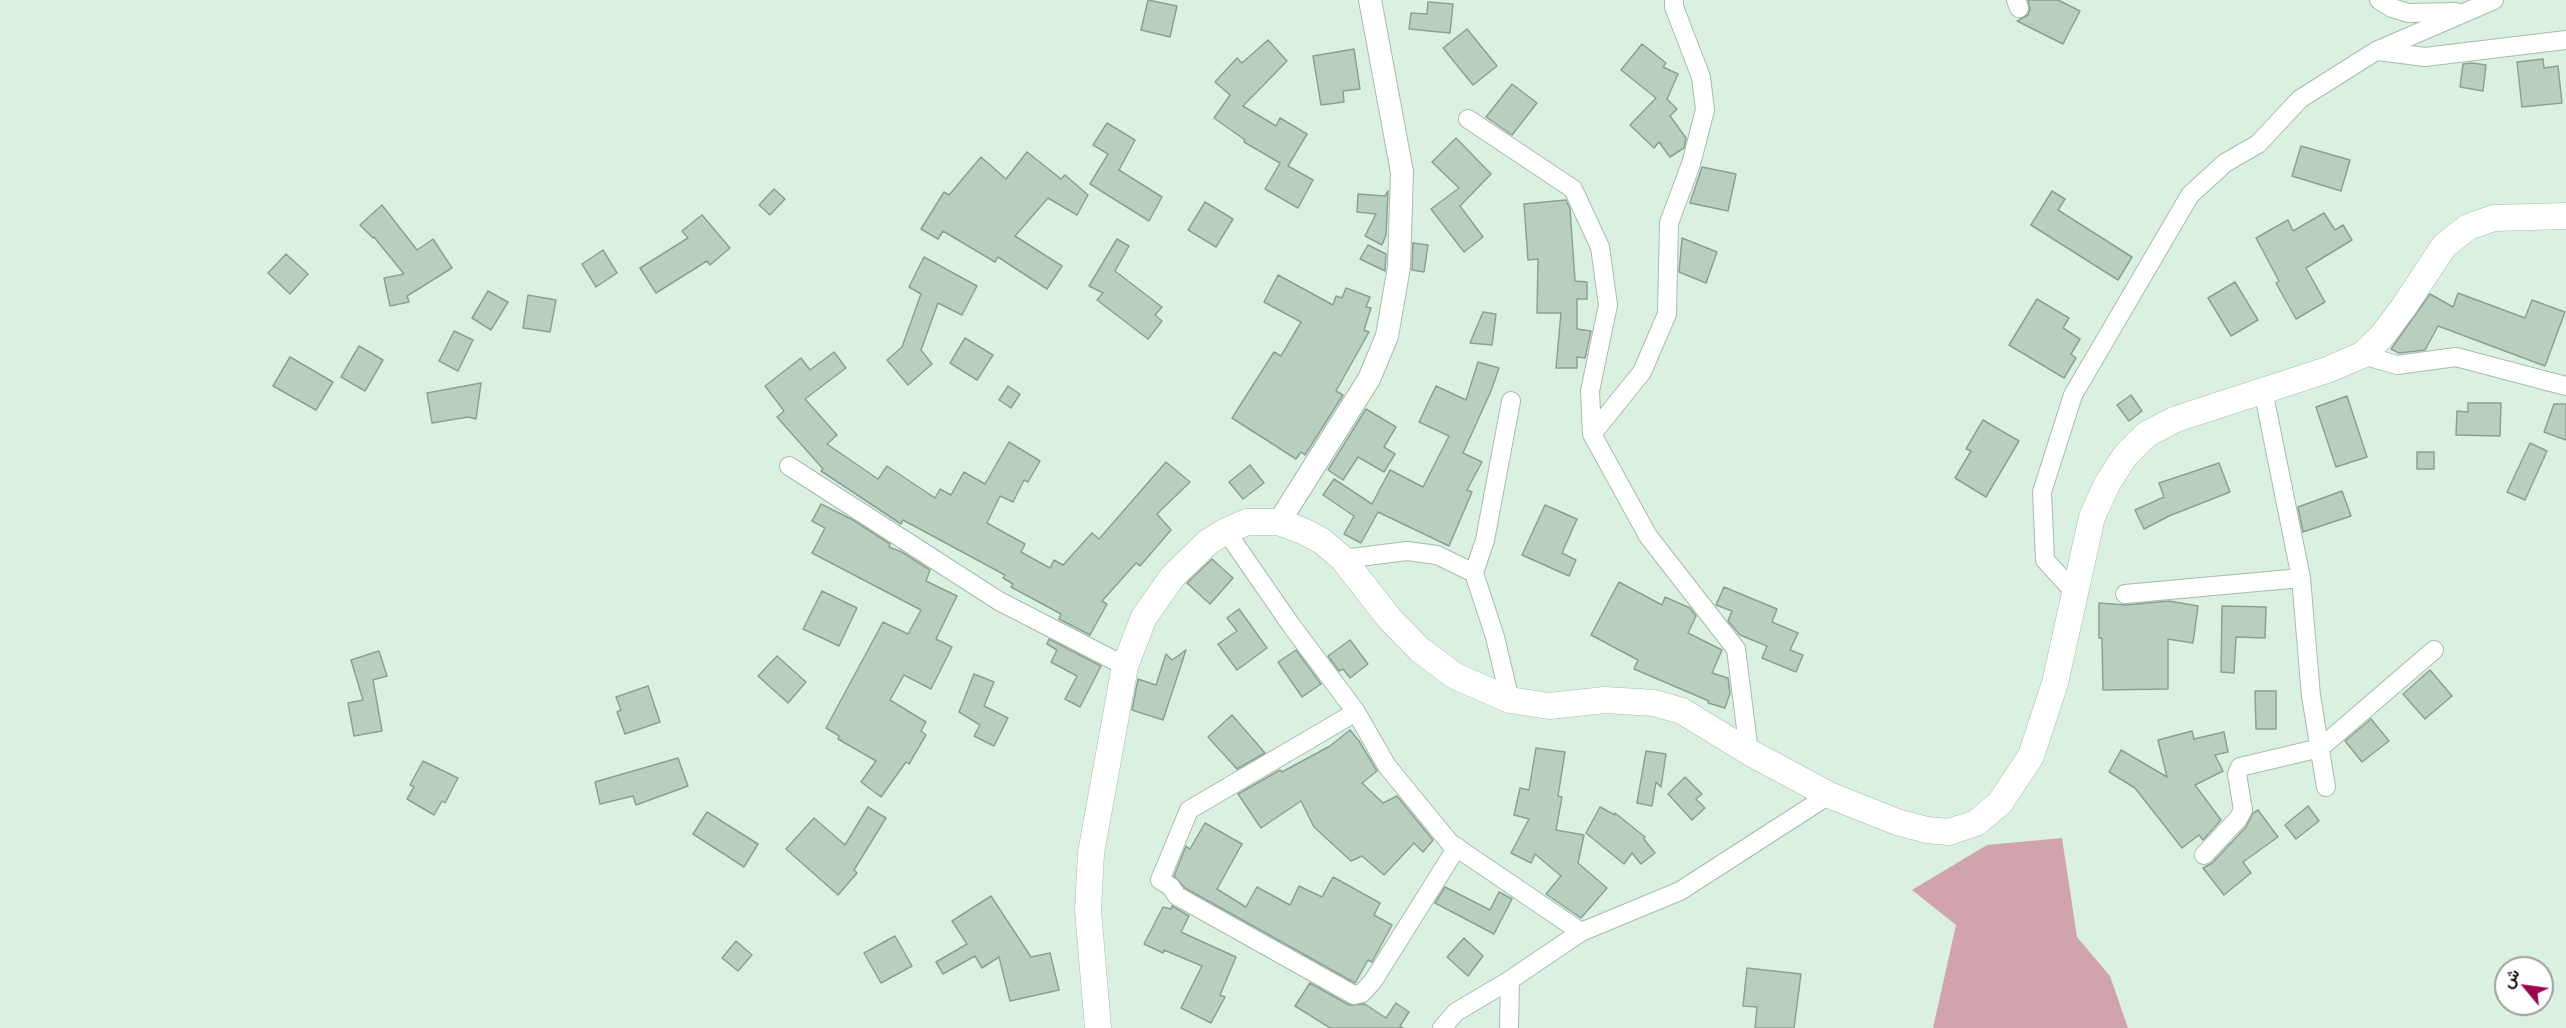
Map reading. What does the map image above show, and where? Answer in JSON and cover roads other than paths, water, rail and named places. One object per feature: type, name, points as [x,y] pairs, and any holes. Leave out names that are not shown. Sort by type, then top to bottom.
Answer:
[{"type":"main road","points":[[1098,1028],[1088,910],[1091,854],[1125,666],[1144,617],[1173,576],[1208,542],[1226,531],[1247,522],[1279,522],[1322,541],[1343,559],[1389,618],[1419,649],[1455,676],[1510,700],[1549,706],[1605,700],[1654,703],[1682,711],[1749,752],[1829,795],[1897,822],[1927,830],[1949,832],[1976,823],[2000,803],[2031,756],[2055,683],[2092,517],[2107,484],[2125,456],[2147,434],[2176,419],[2327,370],[2362,355],[2381,337],[2403,308],[2444,246],[2468,227],[2493,218],[2566,216]]},
{"type":"street","points":[[1279,522],[1369,379],[1387,336],[1400,267],[1402,172],[1370,0]]},
{"type":"street","points":[[1592,434],[1642,372],[1667,314],[1668,223],[1691,164],[1705,110],[1701,77],[1674,7],[1674,0]]},
{"type":"street","points":[[2379,0],[2392,8],[2408,13],[2463,12]]},
{"type":"street","points":[[2076,594],[2045,560],[2042,492],[2073,395],[2190,195],[2225,163],[2259,144],[2300,99],[2376,51],[2494,0]]},
{"type":"street","points":[[2376,51],[2425,57],[2566,40]]},
{"type":"street","points":[[1468,119],[1573,189],[1600,247],[1608,305],[1590,391],[1592,434],[1648,536],[1736,649],[1749,752]]},
{"type":"street","points":[[2362,355],[2397,365],[2456,357],[2566,386]]},
{"type":"street","points":[[2263,390],[2301,578],[2312,696],[2326,787]]},
{"type":"street","points":[[1510,700],[1495,637],[1474,573],[1485,540],[1511,401]]},
{"type":"street","points":[[789,466],[999,601],[1125,666]]},
{"type":"street","points":[[1226,531],[1291,625],[1356,712],[1387,766],[1450,843],[1581,932]]},
{"type":"street","points":[[1343,559],[1407,551],[1437,555],[1474,573]]},
{"type":"street","points":[[2125,594],[2301,578]]},
{"type":"street","points":[[2204,855],[2238,819],[2243,810],[2237,774],[2240,766],[2320,748],[2434,650]]},
{"type":"street","points":[[1356,712],[1189,810],[1160,880],[1177,896],[1354,995],[1362,993],[1372,981],[1457,847]]},
{"type":"street","points":[[1442,1028],[1456,1012],[1510,980],[1581,932],[1680,891],[1829,795]]},
{"type":"street","points":[[1509,1028],[1510,980]]}]
